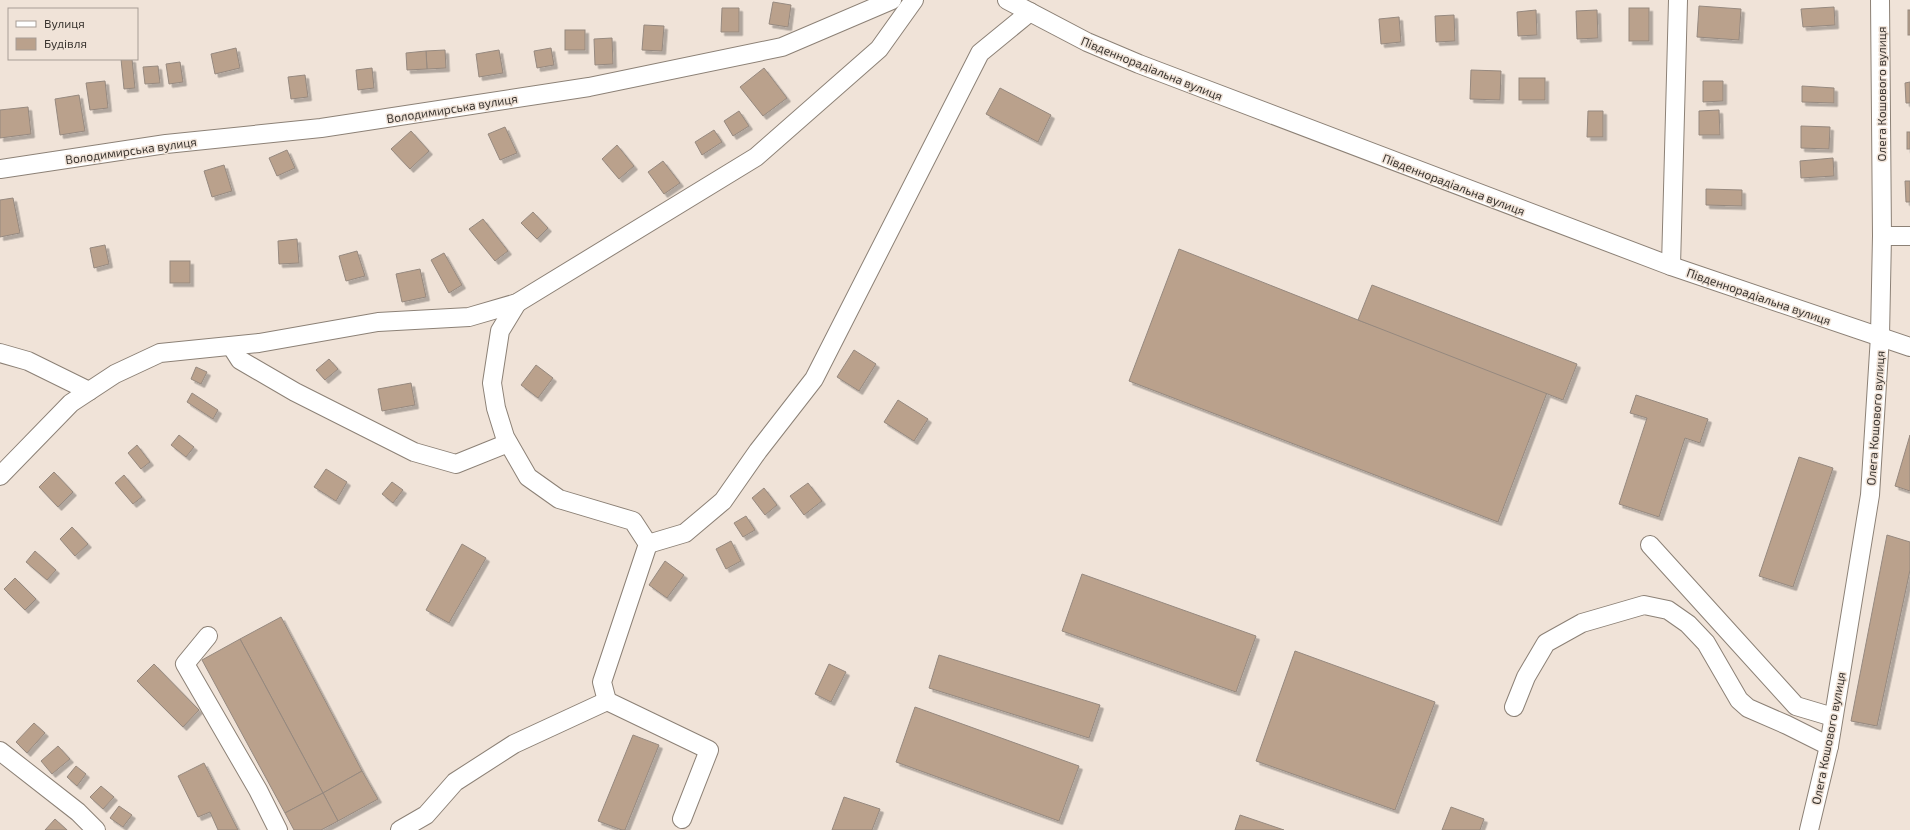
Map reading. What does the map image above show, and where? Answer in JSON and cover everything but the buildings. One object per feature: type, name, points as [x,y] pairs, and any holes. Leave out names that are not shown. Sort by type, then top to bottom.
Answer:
[{"type":"street","name":"Володимирська вулиця","points":[[0,169],[166,144],[321,128],[589,87],[782,47],[892,0]]},
{"type":"street","points":[[0,476],[70,403],[115,374],[160,353],[231,346],[378,322],[469,317],[517,303],[756,157],[879,49],[914,0]]},
{"type":"street","name":"Південнорадіальна вулиця","points":[[1008,0],[1087,42],[1139,64],[1671,266],[1910,347]]},
{"type":"street","points":[[1671,266],[1678,0]]},
{"type":"street","name":"Олега Кошового вулиця","points":[[1809,830],[1829,746],[1870,496],[1880,336],[1882,236],[1880,0]]},
{"type":"street","points":[[648,544],[685,533],[723,500],[758,451],[814,379],[980,53],[1030,12]]},
{"type":"street","points":[[1882,236],[1910,236]]},
{"type":"street","points":[[517,303],[500,331],[492,383],[496,408],[508,443],[528,477],[559,499],[633,521],[648,544]]},
{"type":"street","points":[[231,346],[240,360],[295,392],[414,452],[456,464],[508,443]]},
{"type":"street","points":[[0,354],[28,361],[89,391]]},
{"type":"street","points":[[648,544],[602,682],[607,701],[709,750],[682,819]]},
{"type":"street","points":[[1650,545],[1796,706],[1833,717]]},
{"type":"street","points":[[1514,707],[1526,677],[1546,643],[1582,623],[1644,605],[1668,610],[1688,624],[1706,643],[1739,700],[1748,708],[1829,746]]},
{"type":"street","points":[[208,636],[185,664],[258,790],[278,830]]},
{"type":"street","points":[[400,830],[426,815],[455,782],[514,744],[607,701]]},
{"type":"street","points":[[0,751],[78,812],[96,830]]}]
